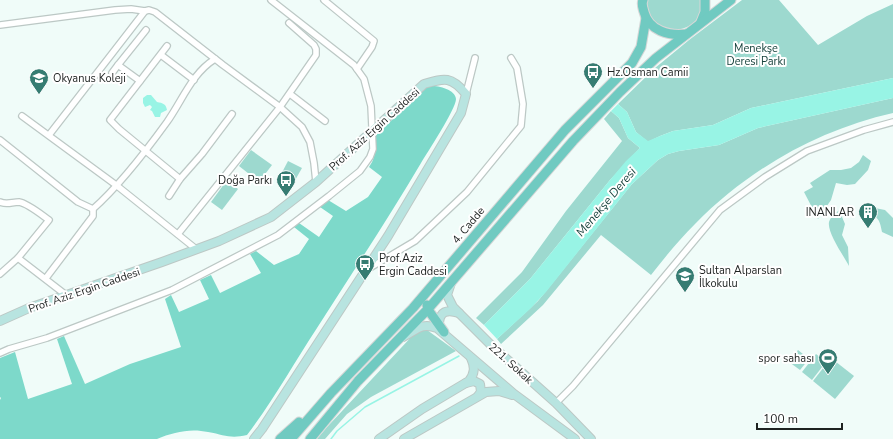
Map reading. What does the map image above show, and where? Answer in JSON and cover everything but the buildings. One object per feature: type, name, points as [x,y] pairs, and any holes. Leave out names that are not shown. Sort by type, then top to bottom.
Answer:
[{"type":"main road","points":[[700,23],[705,12],[705,0]]},
{"type":"main road","points":[[310,439],[358,381],[428,309],[573,141],[620,92],[656,58],[731,0]]},
{"type":"main road","points":[[641,1],[646,18],[656,29],[666,34],[676,35],[687,33]]},
{"type":"main road","name":"4. Cadde","points":[[291,439],[326,399],[413,308],[566,130],[632,63],[641,47],[646,18]]},
{"type":"main road","points":[[442,329],[428,309],[428,299],[449,266]]},
{"type":"main road","points":[[280,439],[326,399]]},
{"type":"street","points":[[0,353],[8,349],[47,338],[172,290],[278,235],[360,170],[370,157],[373,149],[372,106],[364,78],[357,68],[271,0]]},
{"type":"street","points":[[324,0],[374,41],[357,68]]},
{"type":"street","points":[[0,25],[115,10],[131,9],[145,11],[149,10],[155,12],[280,107],[302,127],[310,142],[316,182]]},
{"type":"street","points":[[49,135],[145,11]]},
{"type":"street","points":[[178,234],[280,107],[313,62],[317,52],[314,45],[289,23]]},
{"type":"street","points":[[112,73],[146,30]]},
{"type":"street","points":[[167,46],[110,120],[180,179]]},
{"type":"street","points":[[160,55],[194,80]]},
{"type":"street","points":[[254,439],[368,269],[461,113],[476,58]]},
{"type":"street","points":[[368,269],[415,240],[467,192],[521,126],[523,104],[517,68],[510,58]]},
{"type":"street","points":[[46,278],[93,216],[93,209],[104,199],[145,150],[168,121],[194,80],[208,63],[215,59]]},
{"type":"street","points":[[118,65],[140,82]]},
{"type":"street","name":"Prof. Aziz Ergin Caddesi","points":[[0,321],[30,308],[219,241],[271,217],[316,182],[424,84],[442,78],[453,82],[466,94]]},
{"type":"street","points":[[290,94],[325,121]]},
{"type":"street","points":[[169,196],[180,179],[202,154],[232,114]]},
{"type":"street","points":[[22,116],[116,185],[196,249]]},
{"type":"street","points":[[556,403],[573,386],[720,210],[765,177],[807,152],[864,130],[893,122]]},
{"type":"street","points":[[0,140],[78,202],[93,209]]},
{"type":"street","points":[[0,202],[5,204],[19,202],[27,205],[49,220],[18,258],[0,274]]},
{"type":"street","points":[[18,258],[46,278],[66,295]]},
{"type":"street","name":"221. Sokak","points":[[454,279],[447,295],[453,307],[512,364],[556,403],[591,439]]},
{"type":"street","points":[[442,329],[440,318],[444,312],[451,310],[459,313]]},
{"type":"street","points":[[400,339],[420,326],[428,325],[442,329],[519,398],[575,439]]},
{"type":"street","points":[[379,439],[422,409],[466,383],[472,377],[474,369],[467,352]]},
{"type":"street","points":[[466,383],[474,381],[480,384],[481,392],[477,396]]},
{"type":"street","points":[[404,439],[486,392],[499,390],[519,398]]},
{"type":"green space","points":[[647,0],[704,0],[702,12],[696,21],[677,30],[663,27],[652,18]]},
{"type":"green space","name":"Menekşe Deresi Parkı","points":[[742,0],[779,0],[818,45],[867,16],[893,4],[893,78],[751,108],[713,125],[673,131],[648,142],[636,132],[627,112],[618,104],[655,68]]},
{"type":"green space","points":[[893,98],[893,113],[865,120],[812,141],[786,154],[738,186],[716,204],[683,236],[651,275],[601,235],[543,305],[501,344],[497,339],[538,301],[632,184],[658,160],[668,154],[679,151],[719,145],[758,128]]},
{"type":"green space","points":[[611,111],[619,118],[628,138],[640,148],[610,180],[530,279],[484,325],[476,318],[522,272],[566,211],[622,141],[604,119]]},
{"type":"green space","points":[[251,150],[272,165],[259,182],[239,166]]},
{"type":"green space","points":[[863,155],[871,161],[868,170],[855,184],[847,185],[836,183],[831,200],[818,219],[804,192],[813,187],[810,183],[830,170],[851,168],[859,162]]},
{"type":"green space","points":[[288,161],[302,168],[290,189],[277,182]]},
{"type":"green space","points":[[227,180],[238,189],[222,210],[211,202]]},
{"type":"green space","points":[[842,208],[839,213],[843,212],[842,217],[845,224],[842,235],[848,247],[849,266],[833,238],[829,227],[831,218]]},
{"type":"green space","points":[[875,208],[885,210],[893,218],[893,237],[882,232],[880,223],[873,215],[869,214]]},
{"type":"green space","points":[[421,330],[427,330],[456,351],[371,397],[347,414],[325,439],[317,439],[415,333]]},
{"type":"green space","points":[[798,350],[809,359],[800,370],[789,362]]},
{"type":"green space","name":"spor sahası","points":[[816,354],[826,362],[812,380],[802,372]]},
{"type":"green space","points":[[831,358],[854,376],[835,399],[813,381]]},
{"type":"shaded area","points":[[428,86],[436,86],[449,90],[455,96],[455,104],[451,112],[441,131],[383,225],[275,395],[247,435],[232,437],[195,430],[169,434],[157,439],[0,439],[0,358],[15,352],[28,399],[72,384],[57,339],[64,336],[85,384],[130,364],[181,347],[165,299],[171,295],[179,312],[209,299],[200,280],[211,275],[220,293],[261,273],[250,254],[256,251],[274,265],[299,254],[309,239],[294,227],[299,223],[319,237],[333,216],[320,207],[328,200],[346,211],[368,197],[382,177],[369,167],[372,163],[374,155],[376,135]]},
{"type":"water","points":[[893,78],[893,98],[758,128],[719,145],[679,151],[668,154],[658,160],[632,184],[546,292],[530,309],[497,339],[484,325],[530,279],[610,180],[626,161],[640,148],[628,138],[619,118],[611,111],[618,104],[627,112],[636,132],[648,141],[673,131],[713,125],[751,108]]},
{"type":"water","points":[[147,95],[151,95],[157,102],[163,103],[166,106],[167,110],[161,113],[160,117],[155,117],[150,110],[152,107],[150,105],[145,107],[143,98]]},
{"type":"waterway","name":"Menekşe Deresi","points":[[331,439],[337,431],[365,407],[459,356]]},
{"type":"place","name":"Hz.Osman Camii","points":[[593,89]]},
{"type":"place","name":"Okyanus Koleji","points":[[39,95]]},
{"type":"place","name":"Doğa Parkı","points":[[286,197]]},
{"type":"place","name":"INANLAR","points":[[868,229]]},
{"type":"place","name":"Prof.Aziz Ergin Caddesi","points":[[365,281]]},
{"type":"place","name":"Sultan Alparslan İlkokulu","points":[[685,293]]},
{"type":"place","name":"spor sahası","points":[[828,375]]}]
